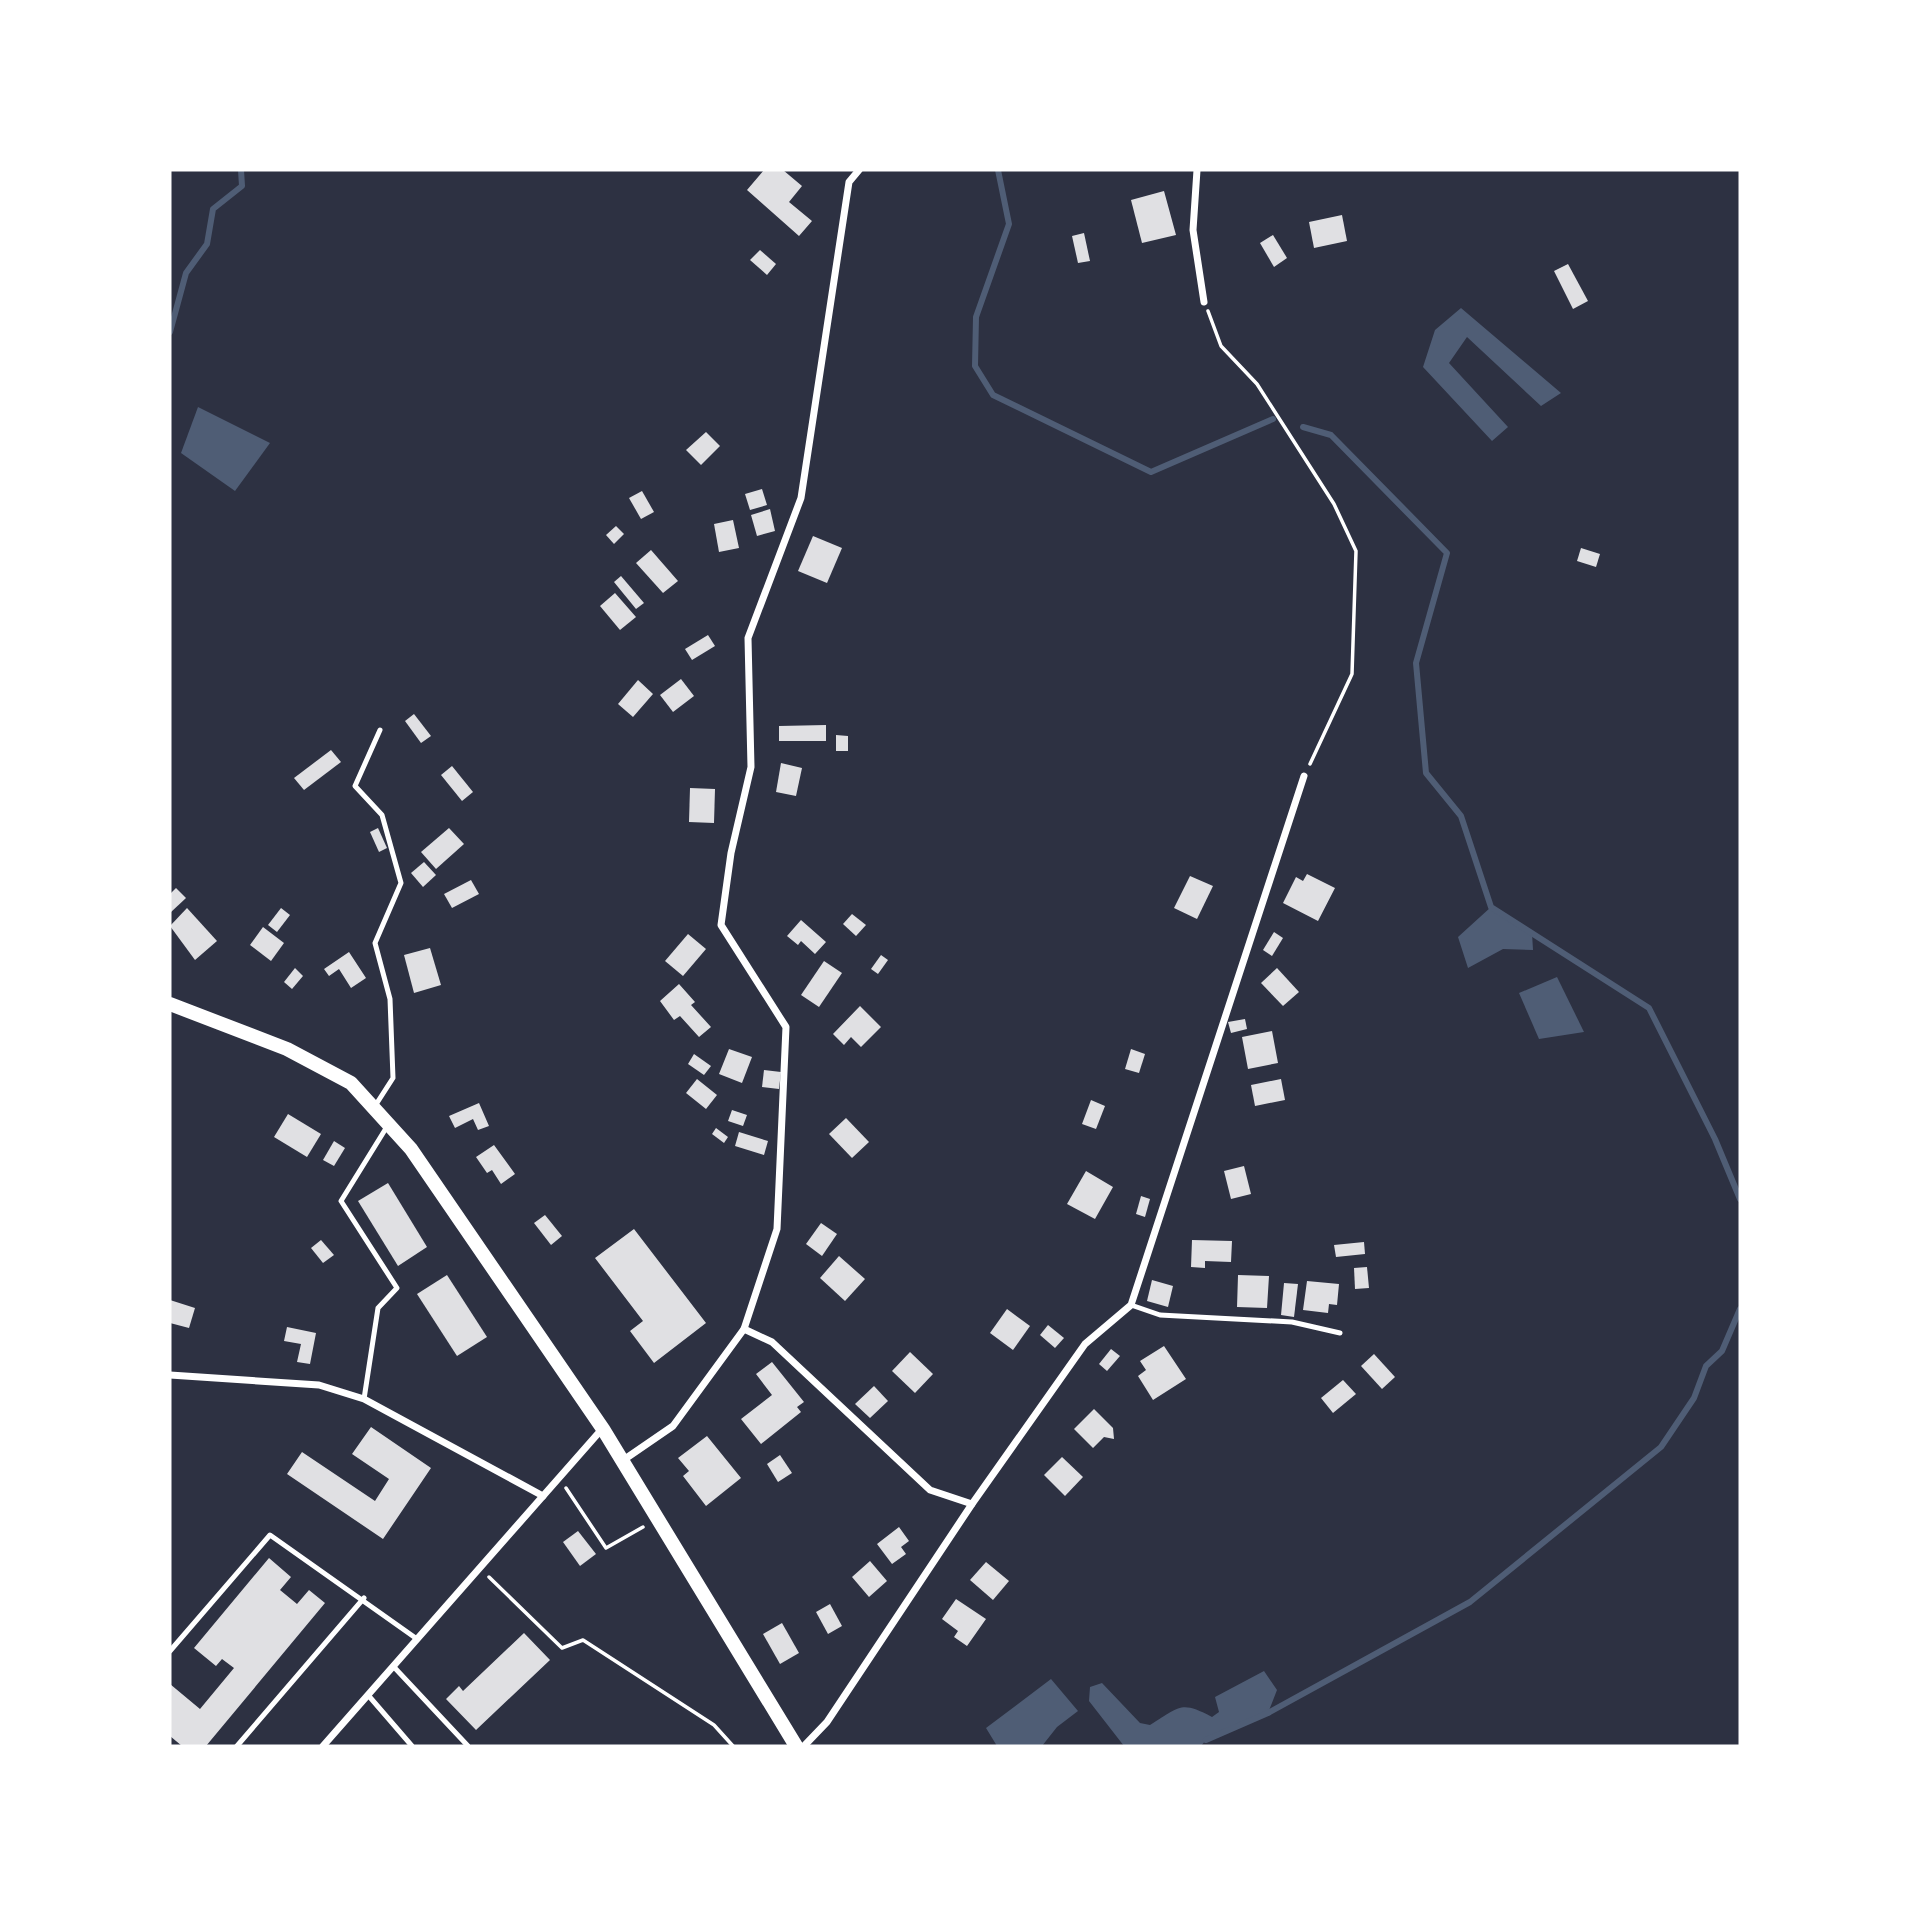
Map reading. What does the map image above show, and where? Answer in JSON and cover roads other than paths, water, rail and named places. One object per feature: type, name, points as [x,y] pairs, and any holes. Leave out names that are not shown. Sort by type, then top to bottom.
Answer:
[{"type":"main road","points":[[170,1004],[288,1049],[351,1083],[411,1149],[603,1429],[796,1746]]},
{"type":"street","points":[[622,1461],[673,1426],[744,1329],[777,1229],[786,1027],[722,925],[731,853],[751,767],[748,638],[801,498],[849,181],[859,170]]},
{"type":"street","points":[[1197,170],[1192,230],[1204,302]]},
{"type":"street","points":[[804,1746],[827,1722],[972,1504],[1085,1344],[1131,1305],[1304,776]]},
{"type":"street","points":[[744,1329],[772,1342],[930,1490],[972,1504]]},
{"type":"street","points":[[170,1375],[319,1385],[364,1399],[543,1496]]},
{"type":"street","points":[[323,1746],[603,1429]]},
{"type":"lane","points":[[374,1108],[393,1078],[390,999],[375,943],[401,883],[382,815],[355,786],[380,730]]},
{"type":"lane","points":[[364,1399],[378,1308],[397,1288],[341,1201],[388,1124]]},
{"type":"lane","points":[[1131,1305],[1160,1315],[1292,1322],[1340,1333]]},
{"type":"lane","points":[[170,1651],[270,1535],[363,1598],[417,1639]]},
{"type":"lane","points":[[237,1746],[363,1598]]},
{"type":"lane","points":[[393,1666],[468,1746]]},
{"type":"lane","points":[[368,1695],[412,1746]]},
{"type":"water","points":[[1461,308],[1561,393],[1541,406],[1467,337],[1449,363],[1508,427],[1492,441],[1423,367],[1435,330]]},
{"type":"water","points":[[198,407],[270,443],[235,491],[181,453]]},
{"type":"water","points":[[1491,907],[1532,933],[1533,950],[1503,949],[1468,968],[1458,937]]},
{"type":"water","points":[[1557,977],[1584,1032],[1539,1039],[1519,993]]},
{"type":"water","points":[[1264,1671],[1277,1690],[1268,1713],[1206,1740],[1201,1746],[1124,1746],[1089,1701],[1090,1687],[1102,1683],[1140,1723],[1150,1725],[1174,1710],[1186,1707],[1212,1717],[1219,1712],[1215,1697]]},
{"type":"water","points":[[1051,1679],[1078,1711],[1057,1727],[1042,1746],[997,1746],[986,1728]]},
{"type":"waterway","points":[[170,332],[186,273],[207,244],[213,209],[242,186],[241,170]]},
{"type":"waterway","points":[[998,170],[1009,224],[976,317],[975,366],[993,395],[1151,472],[1273,419]]},
{"type":"waterway","points":[[1303,427],[1331,435],[1447,553],[1416,663],[1426,773],[1461,816],[1491,907],[1649,1008],[1715,1139],[1740,1199]]},
{"type":"waterway","points":[[1206,1740],[1268,1713],[1470,1602],[1661,1447],[1694,1398],[1706,1366],[1722,1351],[1740,1309]]}]
